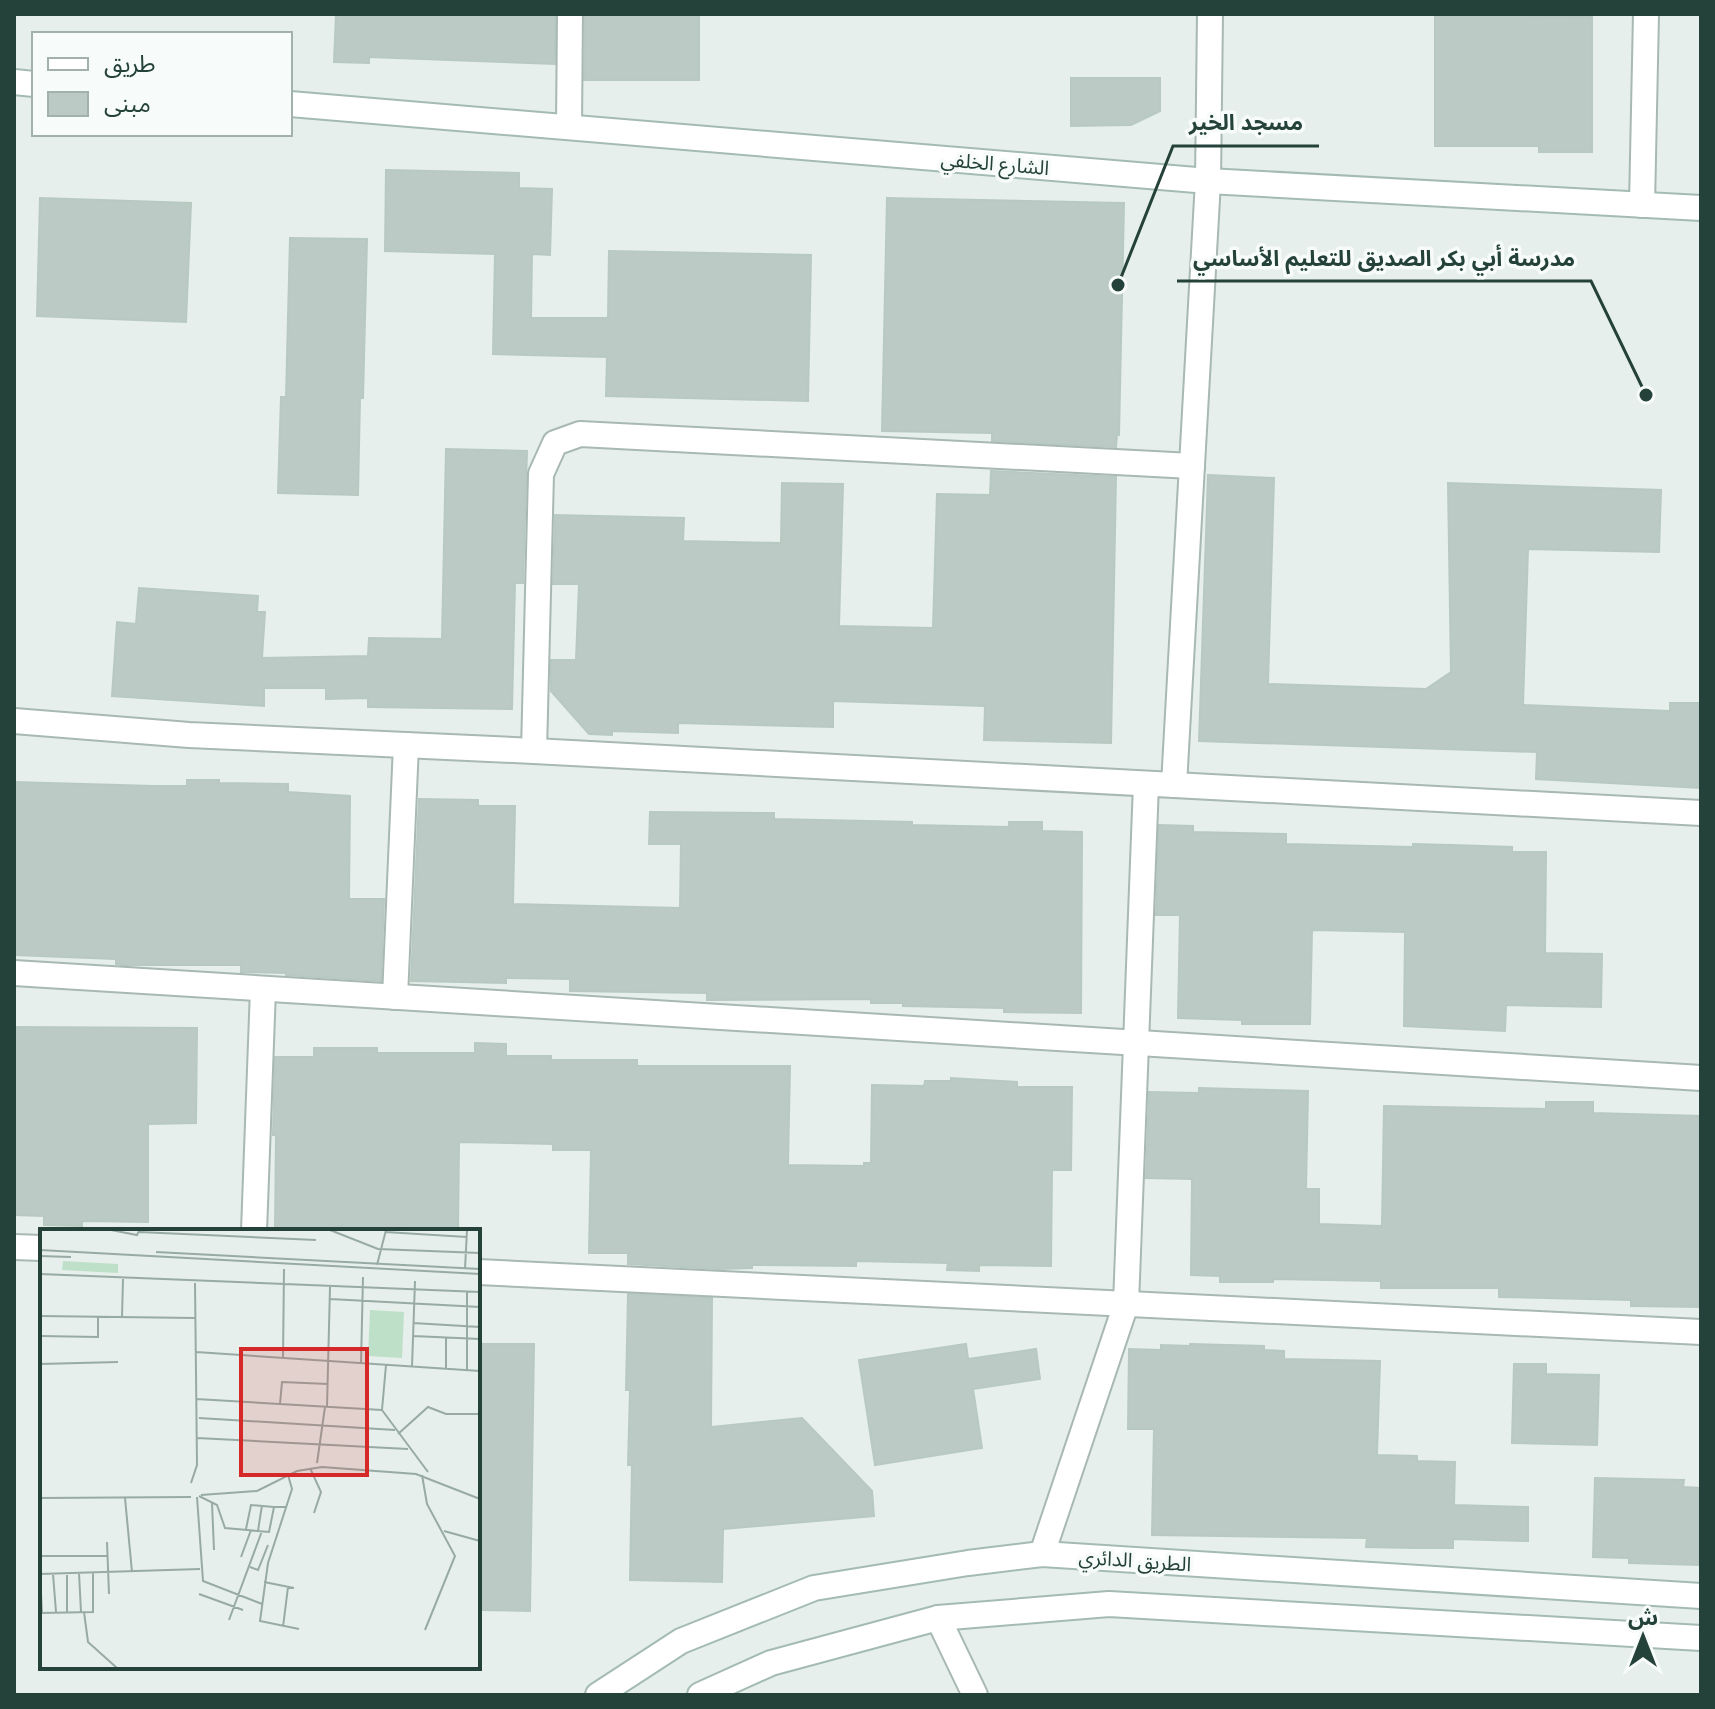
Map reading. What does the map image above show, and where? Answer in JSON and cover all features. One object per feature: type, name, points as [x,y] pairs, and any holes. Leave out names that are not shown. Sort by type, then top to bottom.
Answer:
[{"type":"street","points":[[569,126],[570,14]]},
{"type":"street","points":[[1174,785],[1208,181],[1210,14]]},
{"type":"street","points":[[1642,205],[1646,14]]},
{"type":"street","name":"الشارع الخلفي","points":[[292,104],[1208,181],[1701,208]]},
{"type":"street","points":[[534,751],[541,474],[555,443],[580,434],[1192,466]]},
{"type":"street","points":[[14,721],[189,735],[1701,813]]},
{"type":"street","points":[[395,997],[406,745]]},
{"type":"street","points":[[1042,1554],[1126,1304],[1146,784]]},
{"type":"street","points":[[14,973],[1701,1078]]},
{"type":"street","points":[[254,1229],[263,989]]},
{"type":"street","points":[[14,1247],[40,1248]]},
{"type":"street","points":[[480,1272],[1701,1332]]},
{"type":"street","name":"الطريق الدائري","points":[[598,1695],[681,1641],[814,1588],[1042,1554],[1701,1596]]},
{"type":"street","points":[[700,1695],[771,1663],[938,1618],[1109,1604],[1701,1638]]},
{"type":"street","points":[[938,1618],[975,1695]]},
{"type":"building","points":[[336,14],[555,14],[555,64],[369,57],[369,63],[334,62]]},
{"type":"building","points":[[585,14],[699,14],[699,80],[584,80]]},
{"type":"building","points":[[1435,14],[1592,17],[1592,152],[1539,152],[1539,146],[1435,146]]},
{"type":"building","points":[[1071,78],[1160,78],[1160,111],[1131,125],[1071,126]]},
{"type":"building","points":[[386,170],[519,173],[519,188],[552,189],[550,255],[532,254],[531,318],[608,318],[609,251],[811,255],[808,401],[606,396],[607,357],[493,354],[495,254],[385,251]]},
{"type":"building","points":[[40,198],[191,203],[186,322],[37,316]]},
{"type":"building","points":[[887,198],[1124,203],[1119,435],[1116,447],[992,441],[992,433],[882,431]]},
{"type":"building","points":[[290,238],[367,239],[358,495],[278,493],[281,397],[286,397]]},
{"type":"building","points":[[446,449],[527,451],[523,583],[515,583],[512,709],[368,707],[368,698],[326,699],[326,688],[264,688],[264,706],[112,696],[117,622],[136,624],[139,588],[258,596],[257,612],[265,612],[262,658],[368,656],[369,638],[442,639]]},
{"type":"building","points":[[991,471],[1116,477],[1111,743],[984,740],[985,706],[833,701],[833,727],[678,723],[678,733],[612,731],[612,735],[589,734],[551,691],[551,660],[576,660],[579,584],[553,584],[555,515],[684,518],[683,541],[781,543],[782,483],[843,484],[839,626],[933,628],[937,494],[990,495]]},
{"type":"building","points":[[1208,475],[1274,478],[1268,684],[1426,689],[1451,672],[1448,483],[1661,490],[1659,552],[1528,549],[1523,705],[1670,711],[1670,703],[1701,703],[1701,788],[1536,779],[1537,752],[1199,741]]},
{"type":"building","points":[[187,780],[288,784],[288,792],[350,796],[349,899],[384,899],[381,981],[241,972],[241,965],[122,965],[116,964],[116,959],[14,955],[14,782],[187,786]]},
{"type":"building","points":[[419,799],[478,800],[478,806],[515,806],[513,904],[680,908],[681,844],[649,844],[650,812],[774,813],[774,819],[912,822],[912,825],[1009,827],[1009,822],[1042,822],[1042,831],[1082,832],[1081,1013],[903,1006],[903,1003],[871,1003],[871,999],[707,1000],[707,993],[570,991],[570,979],[506,978],[506,983],[411,981]]},
{"type":"building","points":[[1159,825],[1193,826],[1193,832],[1286,834],[1286,844],[1452,845],[1512,847],[1512,852],[1546,852],[1545,953],[1602,954],[1601,1007],[1506,1005],[1505,1031],[1404,1026],[1405,932],[1312,930],[1310,1024],[1242,1024],[1242,1020],[1178,1018],[1180,915],[1156,915]]},
{"type":"building","points":[[14,1027],[197,1028],[196,1123],[148,1124],[148,1222],[82,1221],[82,1226],[44,1225],[44,1216],[14,1215]]},
{"type":"building","points":[[475,1043],[506,1044],[506,1056],[551,1056],[551,1060],[637,1060],[637,1066],[790,1066],[788,1165],[864,1166],[864,1163],[871,1163],[872,1085],[924,1086],[925,1081],[951,1081],[951,1078],[1017,1082],[1017,1087],[1072,1087],[1071,1170],[1052,1170],[1051,1266],[979,1265],[979,1271],[947,1270],[948,1263],[856,1261],[856,1266],[752,1265],[752,1268],[719,1269],[628,1264],[628,1253],[589,1253],[591,1150],[553,1150],[553,1144],[459,1142],[458,1229],[275,1229],[275,1057],[314,1057],[314,1048],[377,1048],[377,1053],[475,1053]]},
{"type":"building","points":[[1199,1088],[1308,1091],[1306,1189],[1319,1189],[1319,1224],[1382,1226],[1384,1106],[1546,1109],[1546,1102],[1593,1102],[1593,1113],[1701,1116],[1701,1307],[1631,1306],[1631,1300],[1499,1297],[1499,1288],[1381,1288],[1381,1281],[1273,1279],[1273,1282],[1220,1282],[1220,1276],[1191,1275],[1192,1179],[1146,1178],[1149,1092],[1199,1093]]},
{"type":"building","points":[[628,1294],[712,1298],[711,1427],[802,1418],[872,1491],[874,1516],[723,1529],[722,1582],[630,1580],[632,1465],[628,1465],[630,1390],[626,1390]]},
{"type":"building","points":[[480,1344],[534,1344],[530,1611],[480,1610]]},
{"type":"building","points":[[966,1344],[968,1359],[1036,1349],[1040,1379],[973,1389],[982,1448],[875,1465],[859,1360]]},
{"type":"building","points":[[1161,1345],[1264,1346],[1264,1350],[1284,1351],[1284,1359],[1380,1361],[1377,1455],[1417,1456],[1417,1461],[1455,1462],[1454,1505],[1528,1507],[1528,1541],[1453,1539],[1453,1548],[1415,1548],[1366,1547],[1367,1538],[1152,1535],[1154,1429],[1128,1429],[1129,1349],[1161,1350]]},
{"type":"building","points":[[1514,1364],[1546,1364],[1546,1374],[1599,1375],[1597,1445],[1512,1443]]},
{"type":"building","points":[[1595,1478],[1684,1480],[1683,1487],[1701,1488],[1701,1565],[1629,1563],[1629,1558],[1593,1557]]},
{"type":"place","name":"مسجد الخير","points":[[1118,285]]},
{"type":"place","name":"مدرسة أبي بكر الصديق للتعليم الأساسي","points":[[1646,395]]}]
